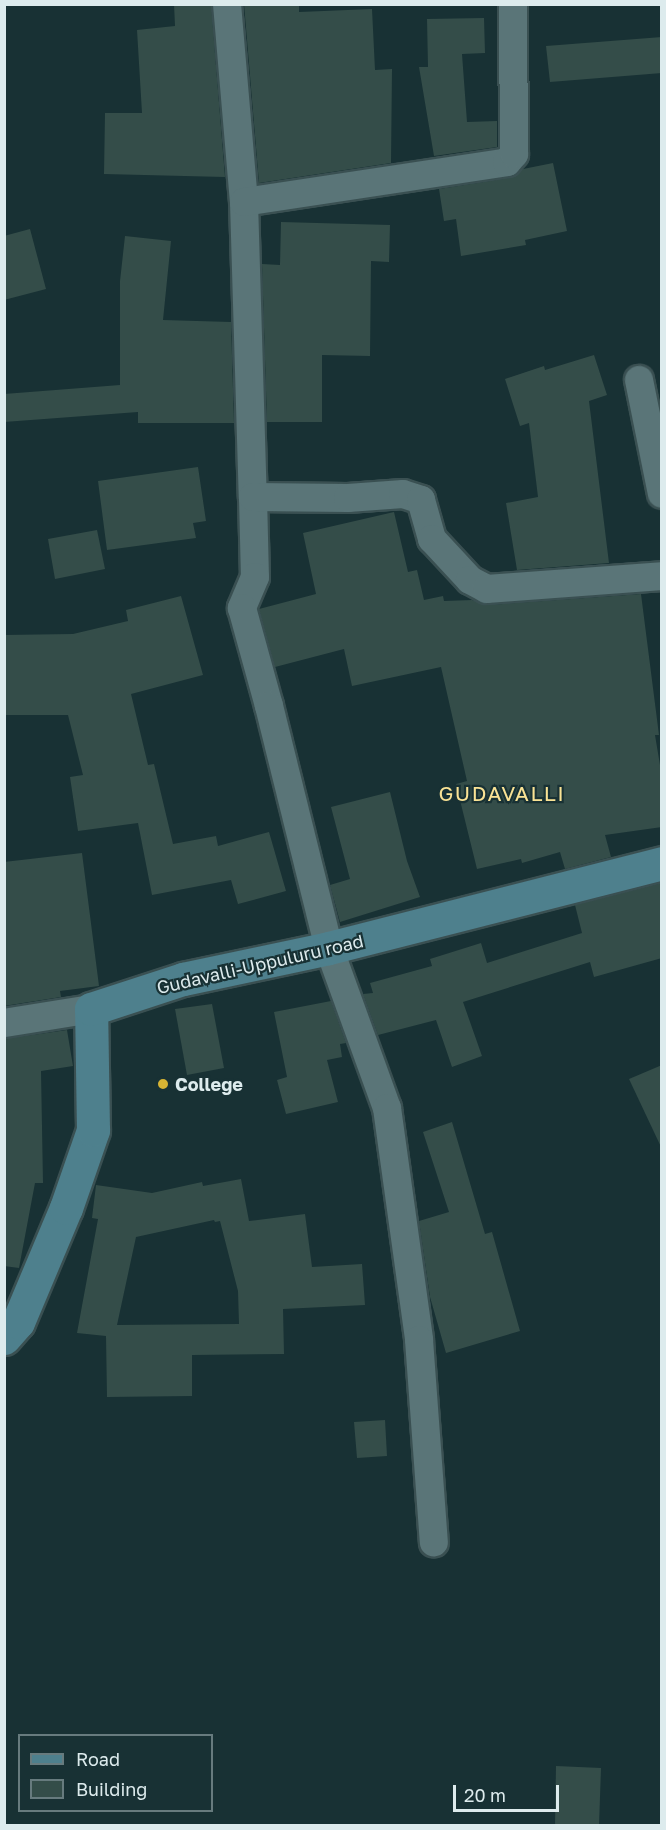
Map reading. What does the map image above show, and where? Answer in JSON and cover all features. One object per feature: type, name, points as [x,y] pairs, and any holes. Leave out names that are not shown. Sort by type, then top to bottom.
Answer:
[{"type":"main road","name":"Gudavalli-Uppuluru road","points":[[91,1009],[183,979],[330,948],[662,863]]},
{"type":"main road","points":[[4,1338],[22,1311],[66,1208],[93,1130],[91,1009]]},
{"type":"street","points":[[227,4],[244,202],[253,496],[255,577],[242,608],[270,706],[330,948],[387,1108],[419,1340],[434,1542]]},
{"type":"street","points":[[244,202],[507,162],[514,154],[513,4]]},
{"type":"street","points":[[639,380],[662,494]]},
{"type":"street","points":[[253,496],[348,498],[403,494],[421,500],[432,539],[470,580],[487,589],[662,576]]},
{"type":"street","points":[[4,1023],[91,1009]]},
{"type":"building","points":[[174,4],[211,4],[225,177],[104,174],[105,113],[142,113],[137,30],[175,26]]},
{"type":"building","points":[[244,4],[299,4],[299,12],[372,9],[375,70],[392,69],[391,163],[259,183]]},
{"type":"building","points":[[484,18],[485,53],[462,54],[467,122],[497,121],[497,147],[434,156],[419,67],[428,67],[427,19]]},
{"type":"building","points":[[662,37],[662,73],[550,82],[546,46]]},
{"type":"building","points":[[553,163],[567,231],[525,240],[526,245],[461,256],[456,219],[444,221],[439,189],[509,178],[523,169]]},
{"type":"building","points":[[281,222],[390,225],[389,262],[371,261],[370,356],[322,355],[322,422],[267,422],[262,264],[280,265]]},
{"type":"building","points":[[30,229],[46,289],[4,300],[4,236]]},
{"type":"building","points":[[125,236],[171,241],[163,320],[231,322],[234,423],[138,423],[138,412],[4,422],[4,394],[120,385],[120,281]]},
{"type":"building","points":[[594,355],[607,395],[589,401],[609,563],[517,570],[506,503],[538,497],[529,423],[520,426],[505,379],[544,366],[545,370]]},
{"type":"building","points":[[198,467],[206,521],[193,523],[196,538],[107,550],[98,481]]},
{"type":"building","points":[[394,512],[408,572],[417,570],[424,600],[443,596],[444,601],[472,600],[488,605],[641,594],[659,735],[655,735],[662,777],[662,827],[605,835],[611,857],[565,869],[560,852],[522,863],[521,859],[477,869],[456,784],[467,781],[441,667],[352,686],[344,649],[275,667],[259,609],[316,594],[303,533]]},
{"type":"building","points":[[97,530],[105,569],[55,579],[48,539]]},
{"type":"building","points":[[181,596],[203,675],[131,694],[148,765],[154,764],[173,844],[216,836],[218,846],[269,832],[286,891],[238,904],[231,880],[152,895],[138,823],[78,831],[70,777],[83,775],[68,715],[4,715],[4,635],[73,634],[128,621],[126,610]]},
{"type":"building","points":[[390,792],[407,861],[420,897],[340,922],[330,885],[350,879],[331,807]]},
{"type":"building","points":[[82,853],[99,986],[60,991],[61,997],[4,1006],[4,862]]},
{"type":"building","points":[[662,883],[662,958],[594,977],[590,962],[463,1002],[482,1056],[452,1067],[436,1020],[378,1035],[363,994],[373,993],[370,983],[432,966],[430,959],[481,943],[487,963],[582,933],[575,905]]},
{"type":"building","points":[[331,1001],[346,1043],[340,1044],[342,1057],[327,1060],[338,1102],[286,1114],[277,1080],[287,1077],[274,1012]]},
{"type":"building","points":[[212,1004],[224,1068],[187,1075],[175,1009]]},
{"type":"building","points":[[67,1030],[73,1066],[41,1071],[43,1183],[35,1183],[19,1268],[4,1266],[4,1039]]},
{"type":"building","points":[[662,1065],[662,1149],[629,1079]]},
{"type":"building","points":[[452,1122],[485,1234],[492,1232],[520,1331],[446,1353],[430,1297],[419,1221],[449,1212],[423,1132]]},
{"type":"building","points":[[241,1179],[249,1221],[305,1214],[312,1267],[362,1264],[365,1305],[283,1309],[284,1354],[192,1355],[192,1396],[107,1397],[106,1336],[77,1333],[98,1219],[92,1218],[96,1185],[152,1193],[202,1182],[203,1186]],"holes":[[[214,1220],[215,1222],[220,1221],[238,1291],[239,1324],[117,1325],[136,1237]]]},
{"type":"building","points":[[385,1420],[387,1456],[357,1458],[354,1422]]},
{"type":"building","points":[[556,1766],[601,1768],[599,1826],[555,1826]]},
{"type":"place","name":"College","points":[[163,1084]]},
{"type":"district","name":"GUDAVALLI","points":[[502,793]]}]
